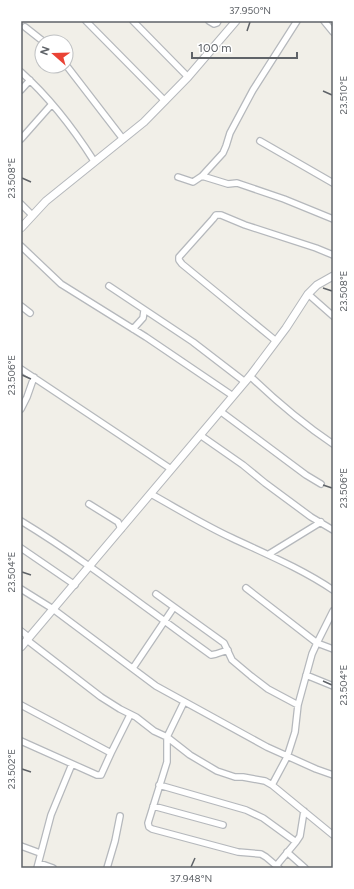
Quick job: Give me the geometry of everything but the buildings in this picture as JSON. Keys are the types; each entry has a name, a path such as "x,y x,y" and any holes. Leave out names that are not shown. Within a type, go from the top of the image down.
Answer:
{"street":[{"path":"86,21 165,101"},
{"path":"133,21 188,77"},
{"path":"209,21 214,24 218,21"},
{"path":"21,228 46,201 144,122 188,77 236,21"},
{"path":"178,177 193,182 202,176 222,153 230,133 259,80 297,21"},
{"path":"324,21 333,32"},
{"path":"26,27 34,34"},
{"path":"21,72 52,104 76,133 94,161"},
{"path":"73,74 123,139"},
{"path":"21,90 30,80"},
{"path":"21,139 52,104"},
{"path":"260,141 333,183"},
{"path":"202,176 228,184 237,183 284,199 333,219"},
{"path":"21,204 32,215"},
{"path":"276,341 182,264 179,257 216,215 221,214 245,225 333,255"},
{"path":"21,246 61,284 133,329 233,396"},
{"path":"21,647 247,379 276,341 308,294 317,285 333,276"},
{"path":"109,286 247,379 283,408 333,444"},
{"path":"308,294 333,316"},
{"path":"21,306 30,313"},
{"path":"133,329 143,318 144,311"},
{"path":"21,369 171,469"},
{"path":"21,408 34,378"},
{"path":"220,411 300,471 320,484"},
{"path":"200,435 243,465 295,505 333,530"},
{"path":"151,494 192,518 231,538 269,554 333,590"},
{"path":"88,504 118,522 121,529"},
{"path":"21,521 90,566 211,655 228,650"},
{"path":"269,554 321,522"},
{"path":"21,548 74,585"},
{"path":"246,588 316,642 333,649"},
{"path":"21,589 53,609 156,686 287,757 333,775"},
{"path":"156,594 224,643 232,660 251,676 268,689 298,705"},
{"path":"133,668 163,621 174,607"},
{"path":"272,785 287,757 296,732 298,705 316,642 333,611"},
{"path":"21,631 26,635 27,640 101,697 130,715 136,717 160,735 167,737 190,755 217,771 235,777 265,781 272,785 333,835"},
{"path":"306,675 333,686"},
{"path":"184,702 167,737 167,762 148,823 149,827 238,852 261,854 278,867 287,852 300,836 304,811"},
{"path":"21,705 111,753"},
{"path":"21,741 97,775 101,774 130,715"},
{"path":"52,868 38,865 40,853 51,815 72,764"},
{"path":"159,784 246,810 263,818 296,842"},
{"path":"153,806 223,825"},
{"path":"107,868 115,841 120,816"},
{"path":"21,846 40,853"},
{"path":"287,852 305,868"}]}
